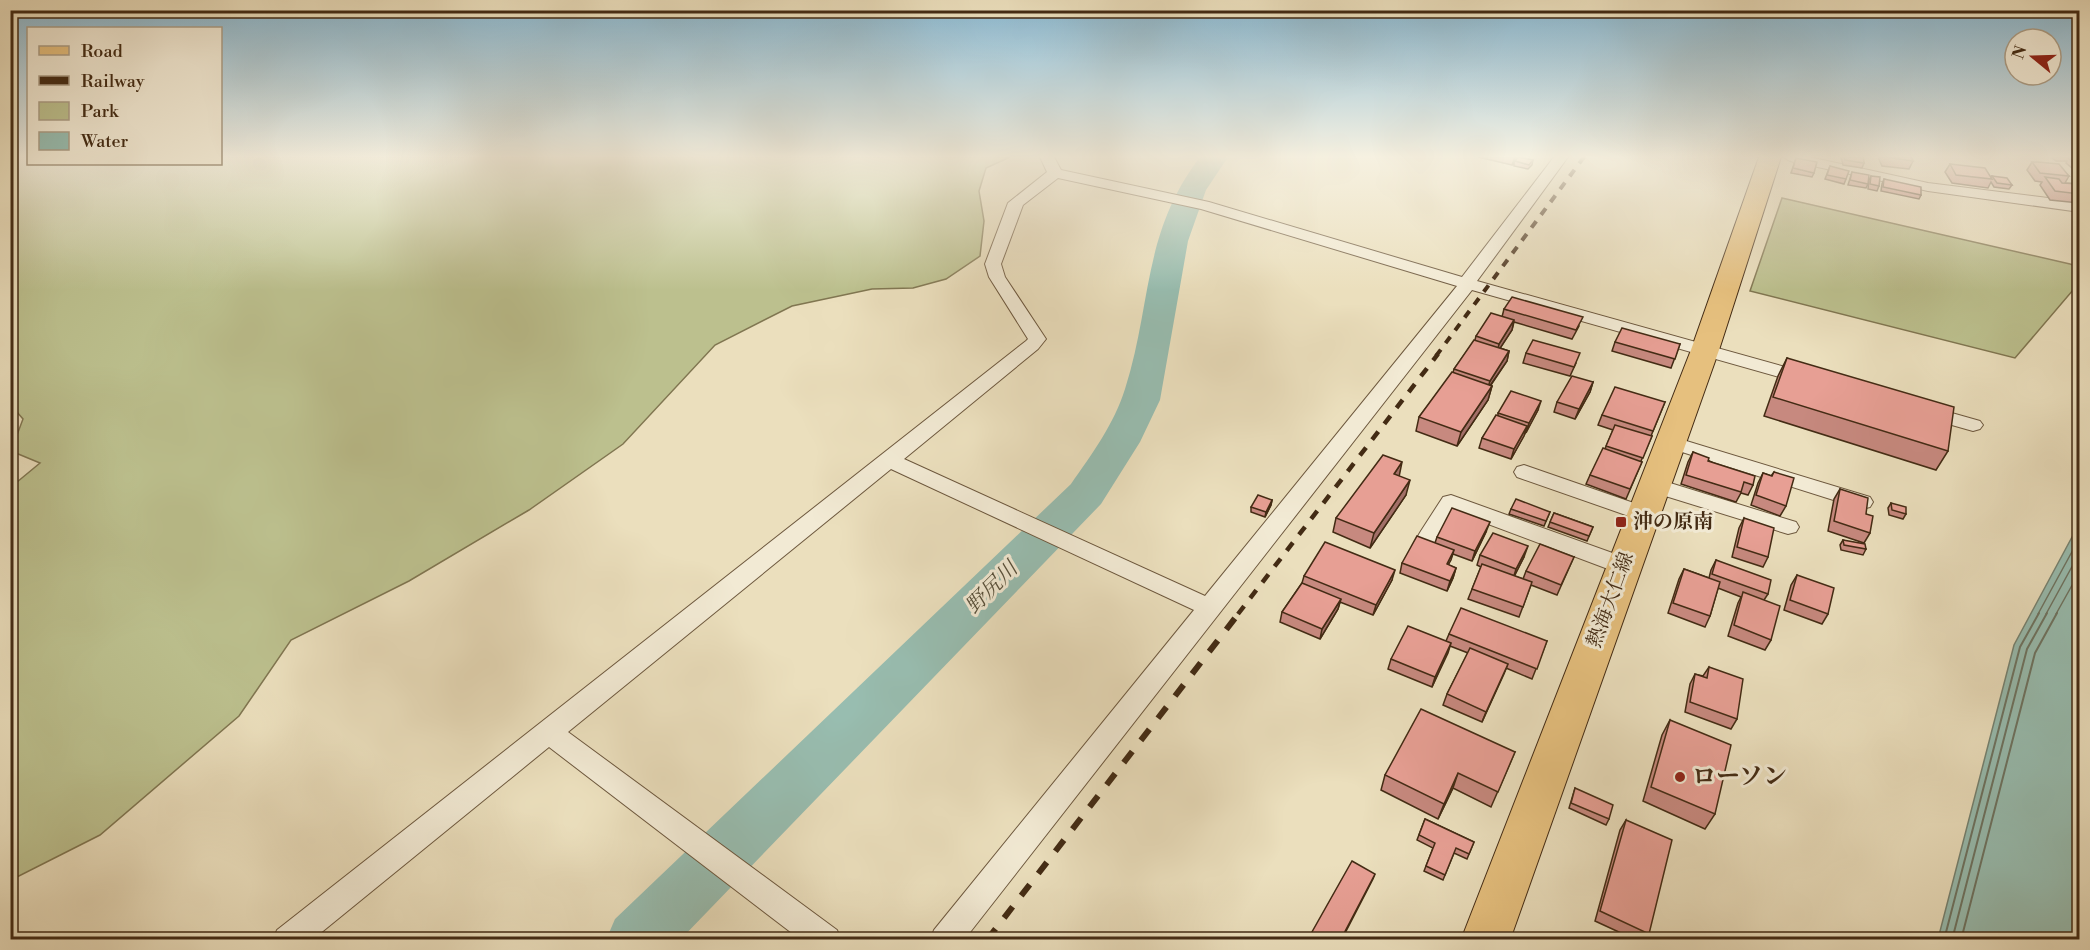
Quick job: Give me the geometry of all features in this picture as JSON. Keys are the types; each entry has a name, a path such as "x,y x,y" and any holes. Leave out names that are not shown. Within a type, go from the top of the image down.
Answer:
{"main road":[{"name":"熱海大仁線","path":"1485,939 1705,350 1755,201"}],"street":[{"path":"288,939 1037,339 997,277 993,264 1018,201"},
{"path":"1192,201 1468,284 1827,384"},
{"path":"945,939 1468,284 1469,278 1527,201"},
{"path":"2036,201 2079,207"},
{"path":"1906,406 1973,425"},
{"path":"1670,442 1862,502"},
{"path":"888,459 1210,608"},
{"path":"1524,472 1788,527"},
{"path":"1429,536 1451,502 1624,566"},
{"path":"548,732 703,850 826,939"}],"green space":[{"path":"11,201 981,201 984,221 980,256 946,279 913,288 872,289 792,306 715,345 623,444 529,510 409,581 291,640 239,716 100,835 11,880 11,487 40,463 11,451 23,419 10,404"},
{"path":"1781,201 1797,201 2079,267 2079,283 2015,358 1750,291"}],"water":[{"path":"2079,524 2079,939 1938,939 2014,645"}],"building":[{"path":"1512,297 1583,317 1576,330 1504,309"},
{"path":"1491,313 1514,320 1499,344 1476,336"},
{"path":"1622,328 1680,344 1675,359 1615,342"},
{"path":"1474,340 1509,351 1490,381 1454,369"},
{"path":"1533,340 1580,353 1574,367 1526,353"},
{"path":"1787,358 1954,407 1948,451 1773,397"},
{"path":"1452,372 1492,386 1461,432 1419,417"},
{"path":"1572,376 1593,382 1579,409 1557,402"},
{"path":"1615,387 1665,402 1653,431 1602,415"},
{"path":"1511,391 1541,401 1529,423 1498,413"},
{"path":"1496,415 1527,426 1514,449 1482,438"},
{"path":"1615,425 1652,436 1643,458 1606,446"},
{"path":"1603,448 1642,462 1630,489 1590,475"},
{"path":"1693,452 1709,458 1708,461 1755,476 1753,485 1744,482 1741,492 1686,475"},
{"path":"1383,455 1402,462 1394,474 1410,480 1374,533 1336,518"},
{"path":"1774,472 1794,478 1786,506 1756,495 1763,473 1772,476"},
{"path":"1840,489 1868,498 1866,514 1873,516 1870,533 1834,521"},
{"path":"1258,495 1272,500 1266,512 1251,507"},
{"path":"1516,499 1550,512 1546,521 1511,509"},
{"path":"1891,503 1906,507 1906,514 1892,510"},
{"path":"1452,508 1490,522 1475,551 1437,537"},
{"path":"1554,513 1593,527 1589,536 1550,522"},
{"path":"1744,518 1774,528 1768,557 1737,547"},
{"path":"1493,533 1528,546 1516,569 1480,555"},
{"path":"1417,536 1454,550 1447,564 1456,568 1450,581 1402,563"},
{"path":"1843,540 1865,544 1866,549 1844,545"},
{"path":"1325,542 1395,570 1376,605 1304,576"},
{"path":"1540,544 1574,557 1561,585 1526,571"},
{"path":"1716,560 1771,580 1768,594 1712,574"},
{"path":"1482,564 1532,582 1523,607 1472,589"},
{"path":"1684,569 1720,582 1710,616 1673,603"},
{"path":"1797,575 1834,588 1828,614 1790,600"},
{"path":"1302,583 1341,599 1322,629 1282,612"},
{"path":"1743,592 1780,606 1771,640 1734,625"},
{"path":"1461,608 1547,641 1537,669 1449,634"},
{"path":"1408,626 1451,643 1435,677 1391,659"},
{"path":"1470,648 1508,664 1486,712 1447,694"},
{"path":"1709,667 1743,679 1737,719 1690,702 1695,674 1707,678"},
{"path":"1421,709 1515,752 1498,792 1458,773 1444,804 1385,775"},
{"path":"1670,720 1731,745 1715,814 1651,787"},
{"path":"1575,788 1613,805 1609,819 1571,803"},
{"path":"1425,819 1474,842 1469,854 1456,848 1445,875 1426,866 1435,843 1419,835"},
{"path":"1626,820 1672,840 1649,934 1600,911"},
{"path":"1352,861 1375,874 1341,939 1308,939"}],"waterway":[{"name":"野尻川","path":"637,940 1086,494 1135,415 1145,386 1172,241 1187,201"}],"railway":[{"path":"1436,356 1551,201"},
{"path":"1238,614 1438,354"},
{"path":"987,940 1239,613"}],"place":[{"name":"沖の原南","path":"1621,522"},
{"name":"ローソン","path":"1680,777"}]}
